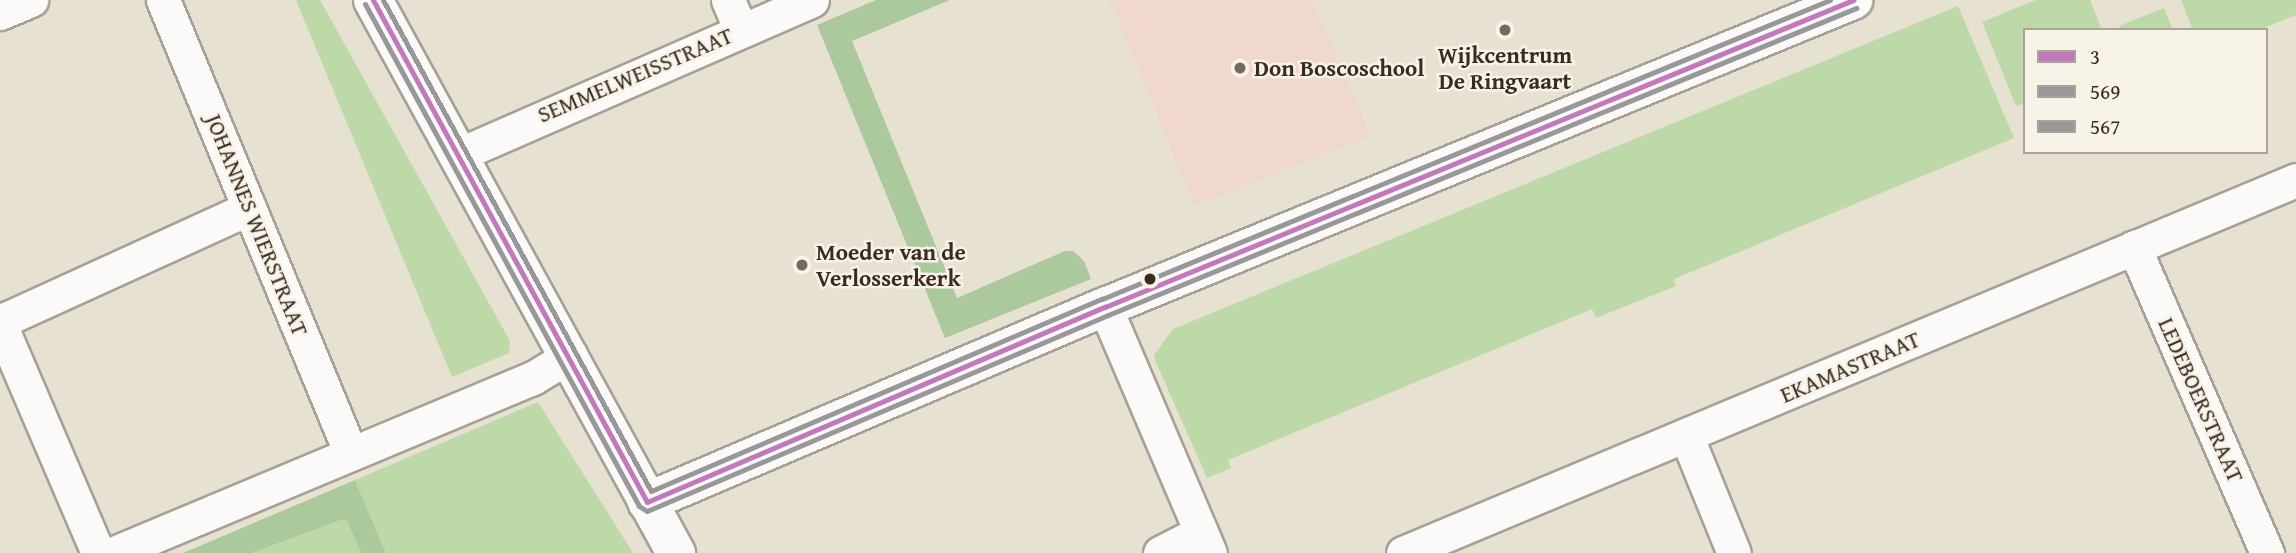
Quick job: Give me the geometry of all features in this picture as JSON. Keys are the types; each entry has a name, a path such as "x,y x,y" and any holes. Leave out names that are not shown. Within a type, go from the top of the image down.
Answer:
{"street":[{"path":"0,13 31,0"},
{"name":"JOHANNES WIERSTRAAT","path":"163,0 350,451"},
{"path":"373,0 571,355 676,553"},
{"name":"SEMMELWEISSTRAAT","path":"460,153 735,15 811,0"},
{"path":"647,502 1105,307 1853,0"},
{"name":"EKAMASTRAAT","path":"1403,553 2296,180"},
{"path":"98,553 3,331 8,318 249,208"},
{"name":"LEDEBOERSTRAAT","path":"2134,247 2267,553"},
{"path":"1105,307 1205,542 1160,553"},
{"path":"114,553 350,451 533,378 571,355"},
{"path":"1686,435 1734,553"}],"shaded area":[{"name":"Don Boscoschool","path":"1110,0 1312,0 1371,136 1194,206"}],"green space":[{"path":"296,0 320,0 510,341 509,353 452,377"},
{"path":"876,0 950,0 852,41 957,298 1065,251 1073,251 1084,261 1091,279 945,338 817,25"},
{"path":"2036,0 2090,0 2101,28 2023,28 2023,104 2016,106 1982,22"},
{"path":"2181,0 2296,0 2296,15 2264,28 2192,28"},
{"path":"1958,6 2014,138 1674,279 1676,286 1596,318 1592,309 1228,460 1231,468 1207,478 1155,360 1154,355 1173,329"},
{"path":"2164,8 2172,28 2120,28 2119,26"},
{"path":"538,402 633,553 386,553 355,480"},
{"path":"355,480 386,553 361,553 347,521 341,520 252,553 183,553"},
{"path":"341,520 347,521 361,553 252,553"}],"transit line":[{"name":"3","path":"373,0 647,502"},
{"name":"567","path":"383,0 651,491 1102,299 1830,0"},
{"name":"3","path":"647,502 1105,307 1853,0"},
{"name":"569","path":"365,4 639,506 647,511 1108,315 1856,8"}],"place":[{"name":"Wijkcentrum De Ringvaart","path":"1505,30"},
{"name":"Don Boscoschool","path":"1240,68"},
{"name":"Moeder van de Verlosserkerk","path":"802,265"}]}
